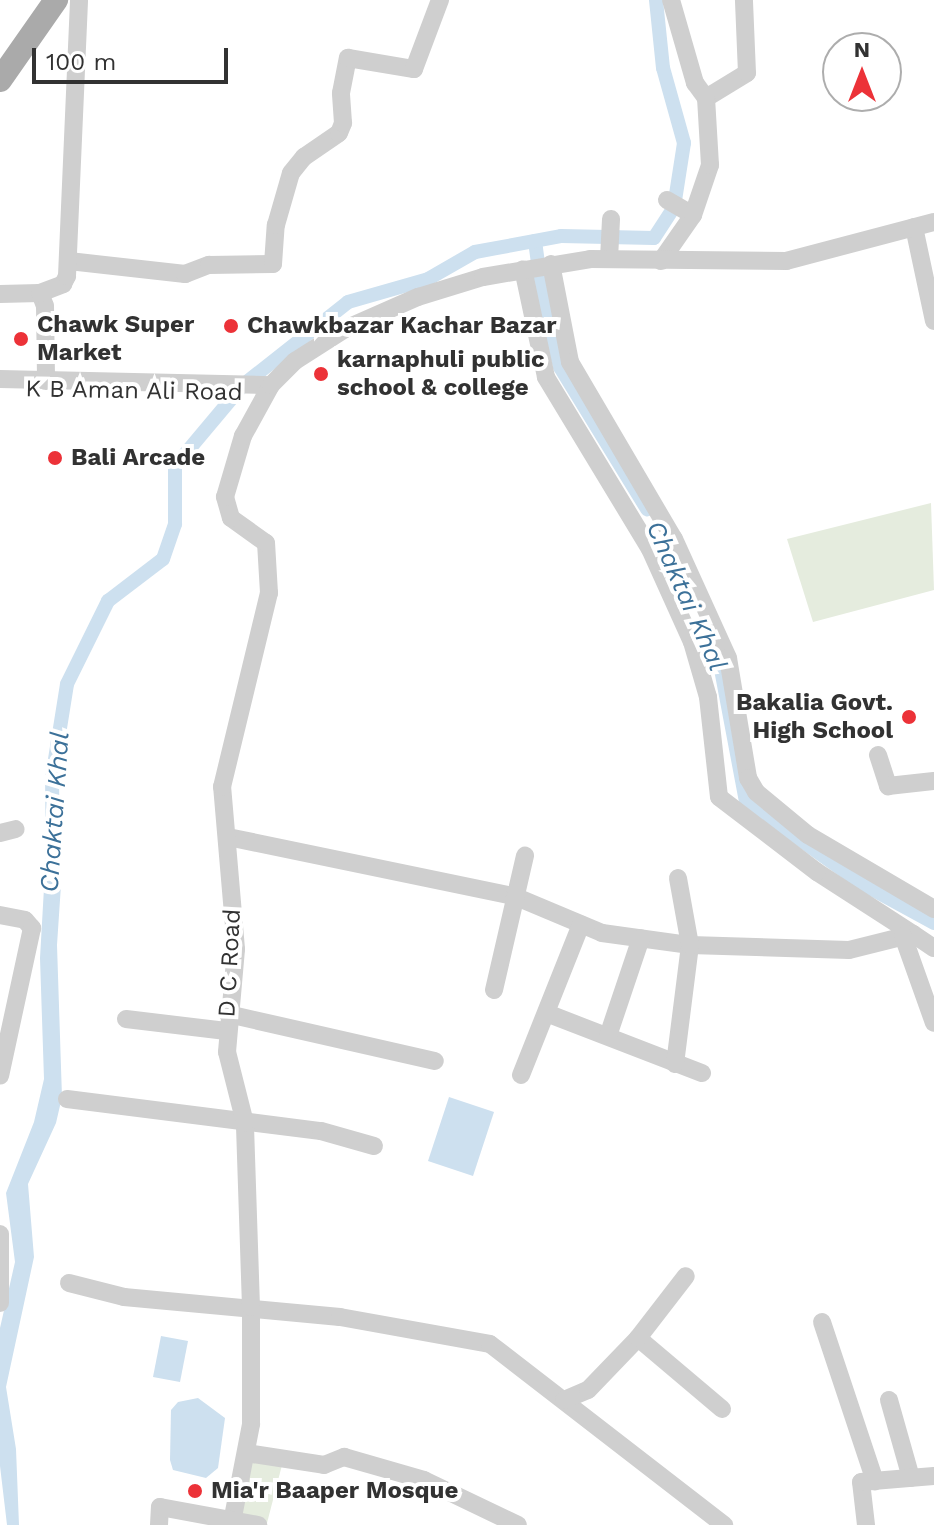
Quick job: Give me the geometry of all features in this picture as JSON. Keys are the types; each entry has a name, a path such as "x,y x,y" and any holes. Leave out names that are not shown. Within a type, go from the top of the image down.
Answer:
{"main road":[{"path":"0,66 47,0"},
{"path":"0,80 56,0"}],"street":[{"path":"0,294 40,293 63,284 69,261 79,0"},
{"path":"69,261 185,274 215,264 273,264 276,225 291,173 304,157 339,133 343,123 341,93 348,58 414,69 440,0"},
{"path":"661,261 693,215 710,165 706,98 695,83 671,0"},
{"path":"706,98 747,73 744,0"},
{"path":"667,200 693,215"},
{"path":"609,259 611,219"},
{"path":"934,222 786,261 609,259 551,264 570,362 674,539 728,658 748,778 756,792 808,835 934,909"},
{"path":"914,227 934,321"},
{"name":"K B Aman Ali Road","path":"0,389 269,389 295,361 345,329 418,297 551,264"},
{"path":"523,269 546,377 650,549 674,595 708,697 719,797 817,872 908,935 934,948"},
{"path":"40,293 45,306 46,381"},
{"name":"K B Aman Ali Road","path":"0,379 190,390"},
{"name":"D C Road","path":"233,1517 251,1424 251,1307 245,1123 233,1094 227,1022 236,949 224,768 269,593 266,543 231,518 225,497 233,459 269,389"},
{"path":"878,755 888,786 934,781"},
{"path":"228,837 514,896 581,924 641,938 690,945 849,950 908,935"},
{"path":"494,990 525,856"},
{"path":"675,1064 690,945 678,878"},
{"path":"0,915 25,920 32,928 0,1076"},
{"path":"521,1075 549,1014 581,924"},
{"path":"908,935 934,1023"},
{"path":"608,1036 641,938"},
{"path":"549,1014 702,1073"},
{"path":"126,1019 227,1022 435,1061"},
{"path":"67,1099 321,1131 374,1146"},
{"path":"0,1234 0,1303"},
{"path":"564,1400 588,1390 638,1338 686,1276"},
{"path":"69,1283 124,1297 251,1307 490,1344 724,1525"},
{"path":"822,1322 875,1481"},
{"path":"638,1338 722,1409"},
{"path":"889,1400 911,1478"},
{"path":"246,1453 324,1465 344,1457 424,1480 518,1525"},
{"path":"866,1525 861,1482 934,1476"},
{"path":"159,1516 233,1517 258,1525"}],"shaded area":[{"path":"931,503 934,590 813,622 787,539"},
{"path":"250,1457 282,1465 267,1523 235,1515"}],"water":[{"path":"45,870 62,870 57,945 62,1097 56,1123 28,1184 34,1257 6,1387 16,1449 19,1525 7,1525 0,1466 0,1328 15,1262 6,1193 34,1122 44,1079 40,958"},
{"path":"449,1097 494,1112 473,1176 428,1161"},
{"path":"161,1336 188,1341 180,1382 153,1377"},
{"path":"198,1398 225,1418 218,1468 206,1478 173,1470 170,1460 171,1410 178,1402"}],"waterway":[{"name":"Chaktai Khal","path":"53,886 52,778 67,684 108,601 163,559 175,524 175,466 243,385 348,302 428,279 475,252 561,236 654,238 674,207 684,143 663,68 656,0"},
{"name":"Chaktai Khal","path":"535,241 543,300 560,367 647,509"},
{"name":"Chaktai Khal","path":"710,639 720,664 746,801 861,883 934,923"}],"place":[{"name":"Chawkbazar Kachar Bazar","path":"231,326"},
{"name":"Chawk Super Market","path":"21,339"},
{"name":"karnaphuli public school & college","path":"321,374"},
{"name":"Bali Arcade","path":"55,458"},
{"name":"Bakalia Govt. High School","path":"909,717"},
{"name":"Mia'r Baaper Mosque","path":"195,1491"}]}
